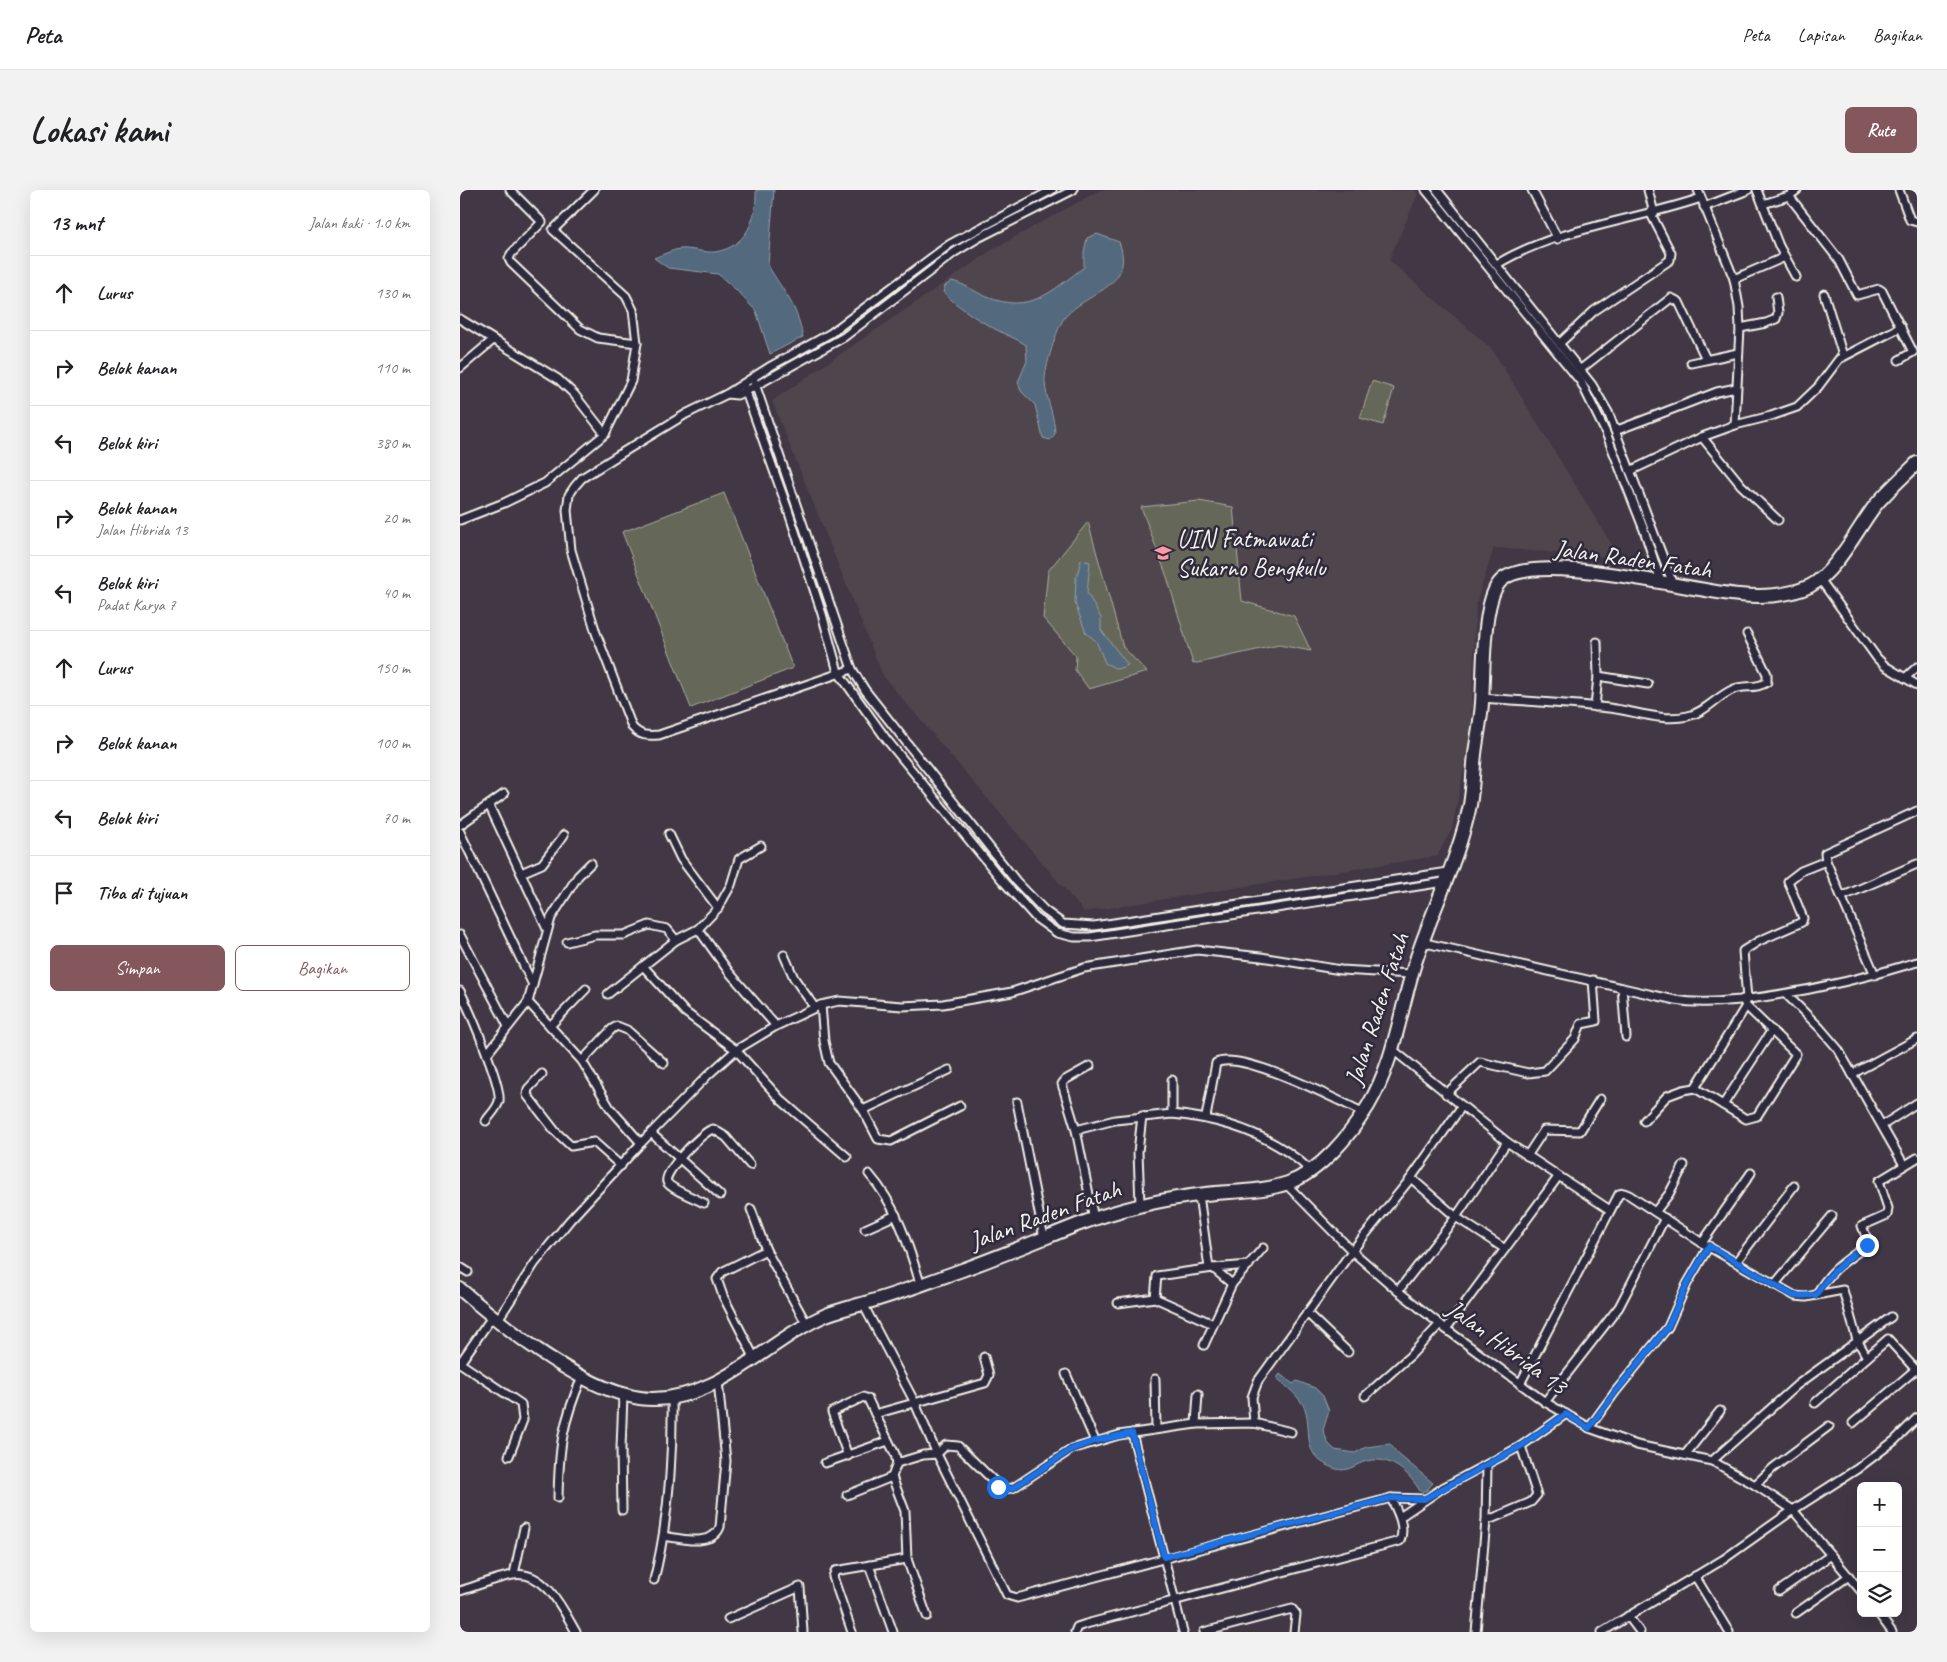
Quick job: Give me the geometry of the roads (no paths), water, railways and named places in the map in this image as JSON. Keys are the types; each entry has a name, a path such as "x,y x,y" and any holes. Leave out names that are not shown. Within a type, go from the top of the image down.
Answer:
{"highway":[{"name":"Jalan Raden Fatah","path":"460,1289 495,1319 582,1377 623,1396 654,1399 672,1398 696,1391 718,1381 806,1325 848,1307 863,1304 961,1270 1094,1219 1140,1204 1286,1184 1310,1170 1345,1137 1364,1113 1384,1076 1411,974 1462,836 1470,804 1490,606 1496,586 1512,572 1531,569 1570,570 1726,594 1757,596 1806,588 1820,579 1877,504 1917,463"}],"street":[{"path":"460,520 504,503 545,483 605,434 631,381 637,343 633,310 626,296 542,222 511,190"},
{"path":"553,230 594,190"},
{"path":"744,388 753,378 831,333 950,244 1052,190"},
{"path":"852,668 659,735 642,735 632,727 596,633 574,557 567,520 569,496 582,478 625,450 686,414 727,394 757,386 825,348 978,238 1073,190"},
{"path":"1426,190 1506,284 1560,343 1581,369 1604,406 1630,471 1667,584"},
{"path":"1438,190 1497,264 1506,284 1581,382 1605,430 1667,584"},
{"path":"1532,190 1558,238"},
{"path":"1560,343 1594,311 1670,260 1671,253 1652,213 1648,190"},
{"path":"1698,190 1734,279 1740,328 1735,425"},
{"path":"1704,206 1748,190"},
{"path":"1757,190 1785,257 1796,277"},
{"path":"1763,204 1789,196 1797,190"},
{"path":"1898,190 1910,220 1917,222"},
{"path":"1789,196 1840,260 1857,295 1882,290 1913,352 1899,360"},
{"path":"1497,264 1524,250 1600,223 1652,213 1701,198"},
{"path":"542,222 511,254 509,258 511,263 580,329 598,338 637,343"},
{"path":"1734,279 1785,257"},
{"path":"1824,294 1843,356"},
{"path":"1740,328 1766,324 1776,319 1778,313 1776,297"},
{"path":"1581,369 1671,298 1679,302 1706,359"},
{"path":"867,306 873,314"},
{"path":"460,320 566,386 605,434"},
{"path":"1630,471 1735,425 1797,407 1806,400 1830,369 1843,356 1901,327"},
{"path":"460,368 493,340"},
{"path":"1692,363 1738,353"},
{"path":"753,378 852,668 898,734 1016,881 1044,910 1063,924 1094,926 1399,879 1446,877"},
{"path":"744,388 819,604 838,672 887,740 1002,880 1036,918 1057,933 1074,937 1090,937 1400,889 1446,877"},
{"path":"1605,430 1614,429 1717,392 1736,388"},
{"path":"1702,438 1741,485 1778,520"},
{"path":"1820,579 1877,658 1917,685"},
{"path":"1482,698 1595,707 1670,719 1686,717 1706,709 1725,693 1738,688 1764,684 1768,678 1767,674 1747,634"},
{"path":"1595,707 1598,676 1596,642"},
{"path":"1905,678 1917,667"},
{"path":"1598,676 1648,684"},
{"path":"460,825 504,794"},
{"path":"488,805 547,929"},
{"path":"1875,975 1826,861 1825,852 1917,811"},
{"path":"460,832 533,984"},
{"path":"669,834 681,859 718,908"},
{"path":"521,873 542,864 564,835"},
{"path":"608,994 676,940 698,929 718,908 731,885 736,863 760,846"},
{"path":"1695,1088 1745,1002 1743,951 1759,941 1802,922 1803,918 1788,881 1801,871 1826,861"},
{"path":"487,1054 528,1002 547,929 559,904 578,876 591,863"},
{"path":"1841,897 1917,864"},
{"path":"1399,879 1400,889"},
{"path":"567,942 595,935 624,935 649,925 667,929 676,940"},
{"path":"698,929 729,972 776,1026"},
{"path":"460,935 508,1026"},
{"path":"1422,942 1689,1003 1702,1004 1745,1002 1786,994 1875,975 1917,962"},
{"path":"510,1456 523,1420 521,1404 460,1363 495,1319 535,1262 570,1220 641,1143 736,1050 776,1026 818,1007 838,1001 902,1006 943,1004 1012,992 1084,968 1197,950 1262,957 1341,970 1411,974"},
{"path":"784,956 794,978 818,1007 829,1063 863,1110 878,1139 891,1142 960,1106"},
{"path":"644,966 685,1012 736,1050 781,1100 847,1157"},
{"path":"1446,1094 1480,1062 1528,1073 1545,1071 1574,1039 1581,1024 1596,1021 1593,980"},
{"path":"1622,988 1626,1037"},
{"path":"550,1026 586,989"},
{"path":"460,991 487,1054 499,1096 497,1106 486,1121"},
{"path":"1786,994 1832,1040 1883,1125 1904,1165"},
{"path":"528,1002 582,1061 610,1108 641,1143"},
{"path":"1644,1121 1673,1093 1695,1088 1749,1119 1757,1116 1796,1054 1745,1002"},
{"path":"582,1061 617,1026 627,1030 664,1063"},
{"path":"1723,1105 1772,1030"},
{"path":"1852,1074 1917,1040"},
{"path":"1392,1049 1507,1142 1610,1210"},
{"path":"1206,1117 1216,1063 1226,1061 1284,1076 1364,1113"},
{"path":"1090,1066 1065,1080 1062,1084 1076,1130 1094,1219"},
{"path":"863,1110 949,1070"},
{"path":"542,1074 529,1087 527,1095 555,1131 571,1146 594,1142 620,1166"},
{"path":"1172,1080 1172,1114"},
{"path":"1528,1156 1544,1130 1580,1131 1600,1098"},
{"path":"1017,1102 1044,1238"},
{"path":"1883,1125 1917,1103"},
{"path":"1254,1423 1252,1397 1254,1387 1352,1251 1411,1178 1462,1106"},
{"path":"1076,1130 1142,1116 1172,1114 1206,1117 1247,1129 1298,1159 1310,1170"},
{"path":"1140,1204 1138,1152 1142,1116"},
{"path":"704,1203 667,1182 667,1174 706,1132 713,1129 726,1136 750,1165"},
{"path":"651,1133 720,1195"},
{"path":"1398,1291 1456,1217 1507,1142"},
{"path":"1816,1295 1826,1278 1842,1262 1869,1244 1862,1226 1887,1215 1889,1212 1879,1181 1917,1159"},
{"path":"1656,1212 1669,1194 1684,1165"},
{"path":"1589,1428 1616,1391 1668,1327 1706,1244 1751,1172"},
{"path":"869,1174 887,1197 896,1215 920,1283"},
{"path":"1365,1396 1443,1327 1505,1249 1558,1177"},
{"path":"1411,1178 1456,1217 1505,1249"},
{"name":"Jalan Hibrida 13","path":"1286,1184 1352,1251 1398,1291 1443,1327 1545,1402 1589,1428 1637,1445 1712,1461 1755,1485 1793,1510 1857,1586"},
{"path":"1736,1262 1794,1186"},
{"path":"1520,1384 1618,1194 1624,1193 1794,1296 1816,1295 1843,1290 1857,1340 1867,1357"},
{"path":"1199,1195 1211,1268 1232,1284"},
{"path":"751,1209 766,1250 806,1325"},
{"path":"865,1229 896,1215"},
{"path":"1774,1285 1832,1216"},
{"path":"1545,1402 1619,1307 1666,1218"},
{"path":"1204,1345 1232,1284 1264,1248"},
{"path":"754,1357 722,1296 717,1279 722,1272 766,1250"},
{"path":"1155,1298 1158,1275 1249,1265"},
{"path":"460,1267 468,1272"},
{"path":"1118,1303 1155,1298 1213,1324"},
{"path":"863,1304 914,1401 937,1454 1007,1595 1011,1597 1017,1598 1164,1557 1391,1498 1424,1499"},
{"path":"1307,1313 1348,1352"},
{"path":"1712,1461 1797,1385 1891,1317"},
{"path":"1815,1403 1888,1340 1916,1370 1853,1423"},
{"path":"875,1414 914,1401 985,1383 989,1375 984,1357"},
{"path":"1066,1374 1095,1441"},
{"path":"558,1498 559,1458 564,1426 582,1377"},
{"path":"1156,1379 1156,1430"},
{"path":"664,1536 696,1540 711,1538 718,1533 726,1461 718,1381"},
{"path":"1196,1424 1198,1394"},
{"path":"622,1510 621,1448 623,1396"},
{"path":"848,1456 832,1412 863,1397 868,1399 897,1463 892,1477 905,1511 907,1559 927,1616"},
{"path":"654,1580 664,1536 673,1460 672,1398"},
{"path":"1685,1455 1720,1411"},
{"path":"1400,1517 1424,1499 1521,1446 1566,1414"},
{"path":"1602,1632 1695,1576 1857,1469 1894,1441 1917,1418"},
{"path":"897,1463 923,1455 937,1454 946,1445 958,1446 998,1487 1007,1490 1040,1472 1072,1449 1095,1441 1132,1433 1196,1424 1254,1423 1291,1432"},
{"path":"1755,1485 1773,1468 1829,1426"},
{"path":"1132,1433 1183,1632"},
{"path":"825,1463 888,1441"},
{"path":"1486,1521 1531,1502 1537,1495 1521,1446"},
{"path":"1476,1632 1486,1521 1487,1466"},
{"path":"847,1495 892,1477"},
{"path":"1074,1632 1077,1627 1086,1624 1400,1541 1402,1534 1400,1517 1391,1498"},
{"path":"514,1574 524,1528"},
{"path":"1778,1591 1831,1554"},
{"path":"852,1632 833,1577 836,1571 907,1559"},
{"path":"869,1565 894,1632"},
{"path":"460,1591 514,1574 532,1578 545,1586 553,1594 576,1632"},
{"path":"1695,1576 1728,1632"},
{"path":"1796,1613 1850,1576"},
{"path":"728,1619 800,1587 802,1632"},
{"path":"1204,1632 1292,1609 1296,1614 1294,1632"},
{"path":"1628,1616 1640,1632"},
{"path":"1881,1617 1892,1632"}],"water":[{"path":"756,190 774,190 768,265 793,306 803,337 770,354 756,311 718,274 668,268 654,258 680,249 715,252 735,244 748,230 752,221 755,211"},
{"path":"1097,234 1119,242 1123,257 1121,269 1107,287 1075,308 1065,317 1058,329 1045,376 1046,389 1055,427 1055,434 1050,440 1043,438 1035,405 1021,391 1018,382 1027,361 1026,345 972,316 943,292 945,286 952,281 1002,302 1028,302 1039,298 1061,285 1084,267 1084,252 1087,238"},
{"path":"1081,560 1090,562 1087,593 1101,618 1101,630 1128,665 1117,669 1105,663 1096,641 1086,633 1075,603 1076,579"},
{"path":"1280,1374 1293,1384 1297,1381 1315,1388 1323,1396 1329,1411 1323,1430 1328,1443 1335,1450 1355,1453 1366,1447 1390,1444 1398,1454 1433,1483 1426,1491 1420,1491 1400,1468 1380,1460 1365,1462 1345,1470 1333,1468 1325,1464 1313,1453 1310,1446 1307,1417 1303,1404 1277,1378"}],"place":[{"name":"UIN Fatmawati Sukarno Bengkulu","path":"1163,553"}]}
